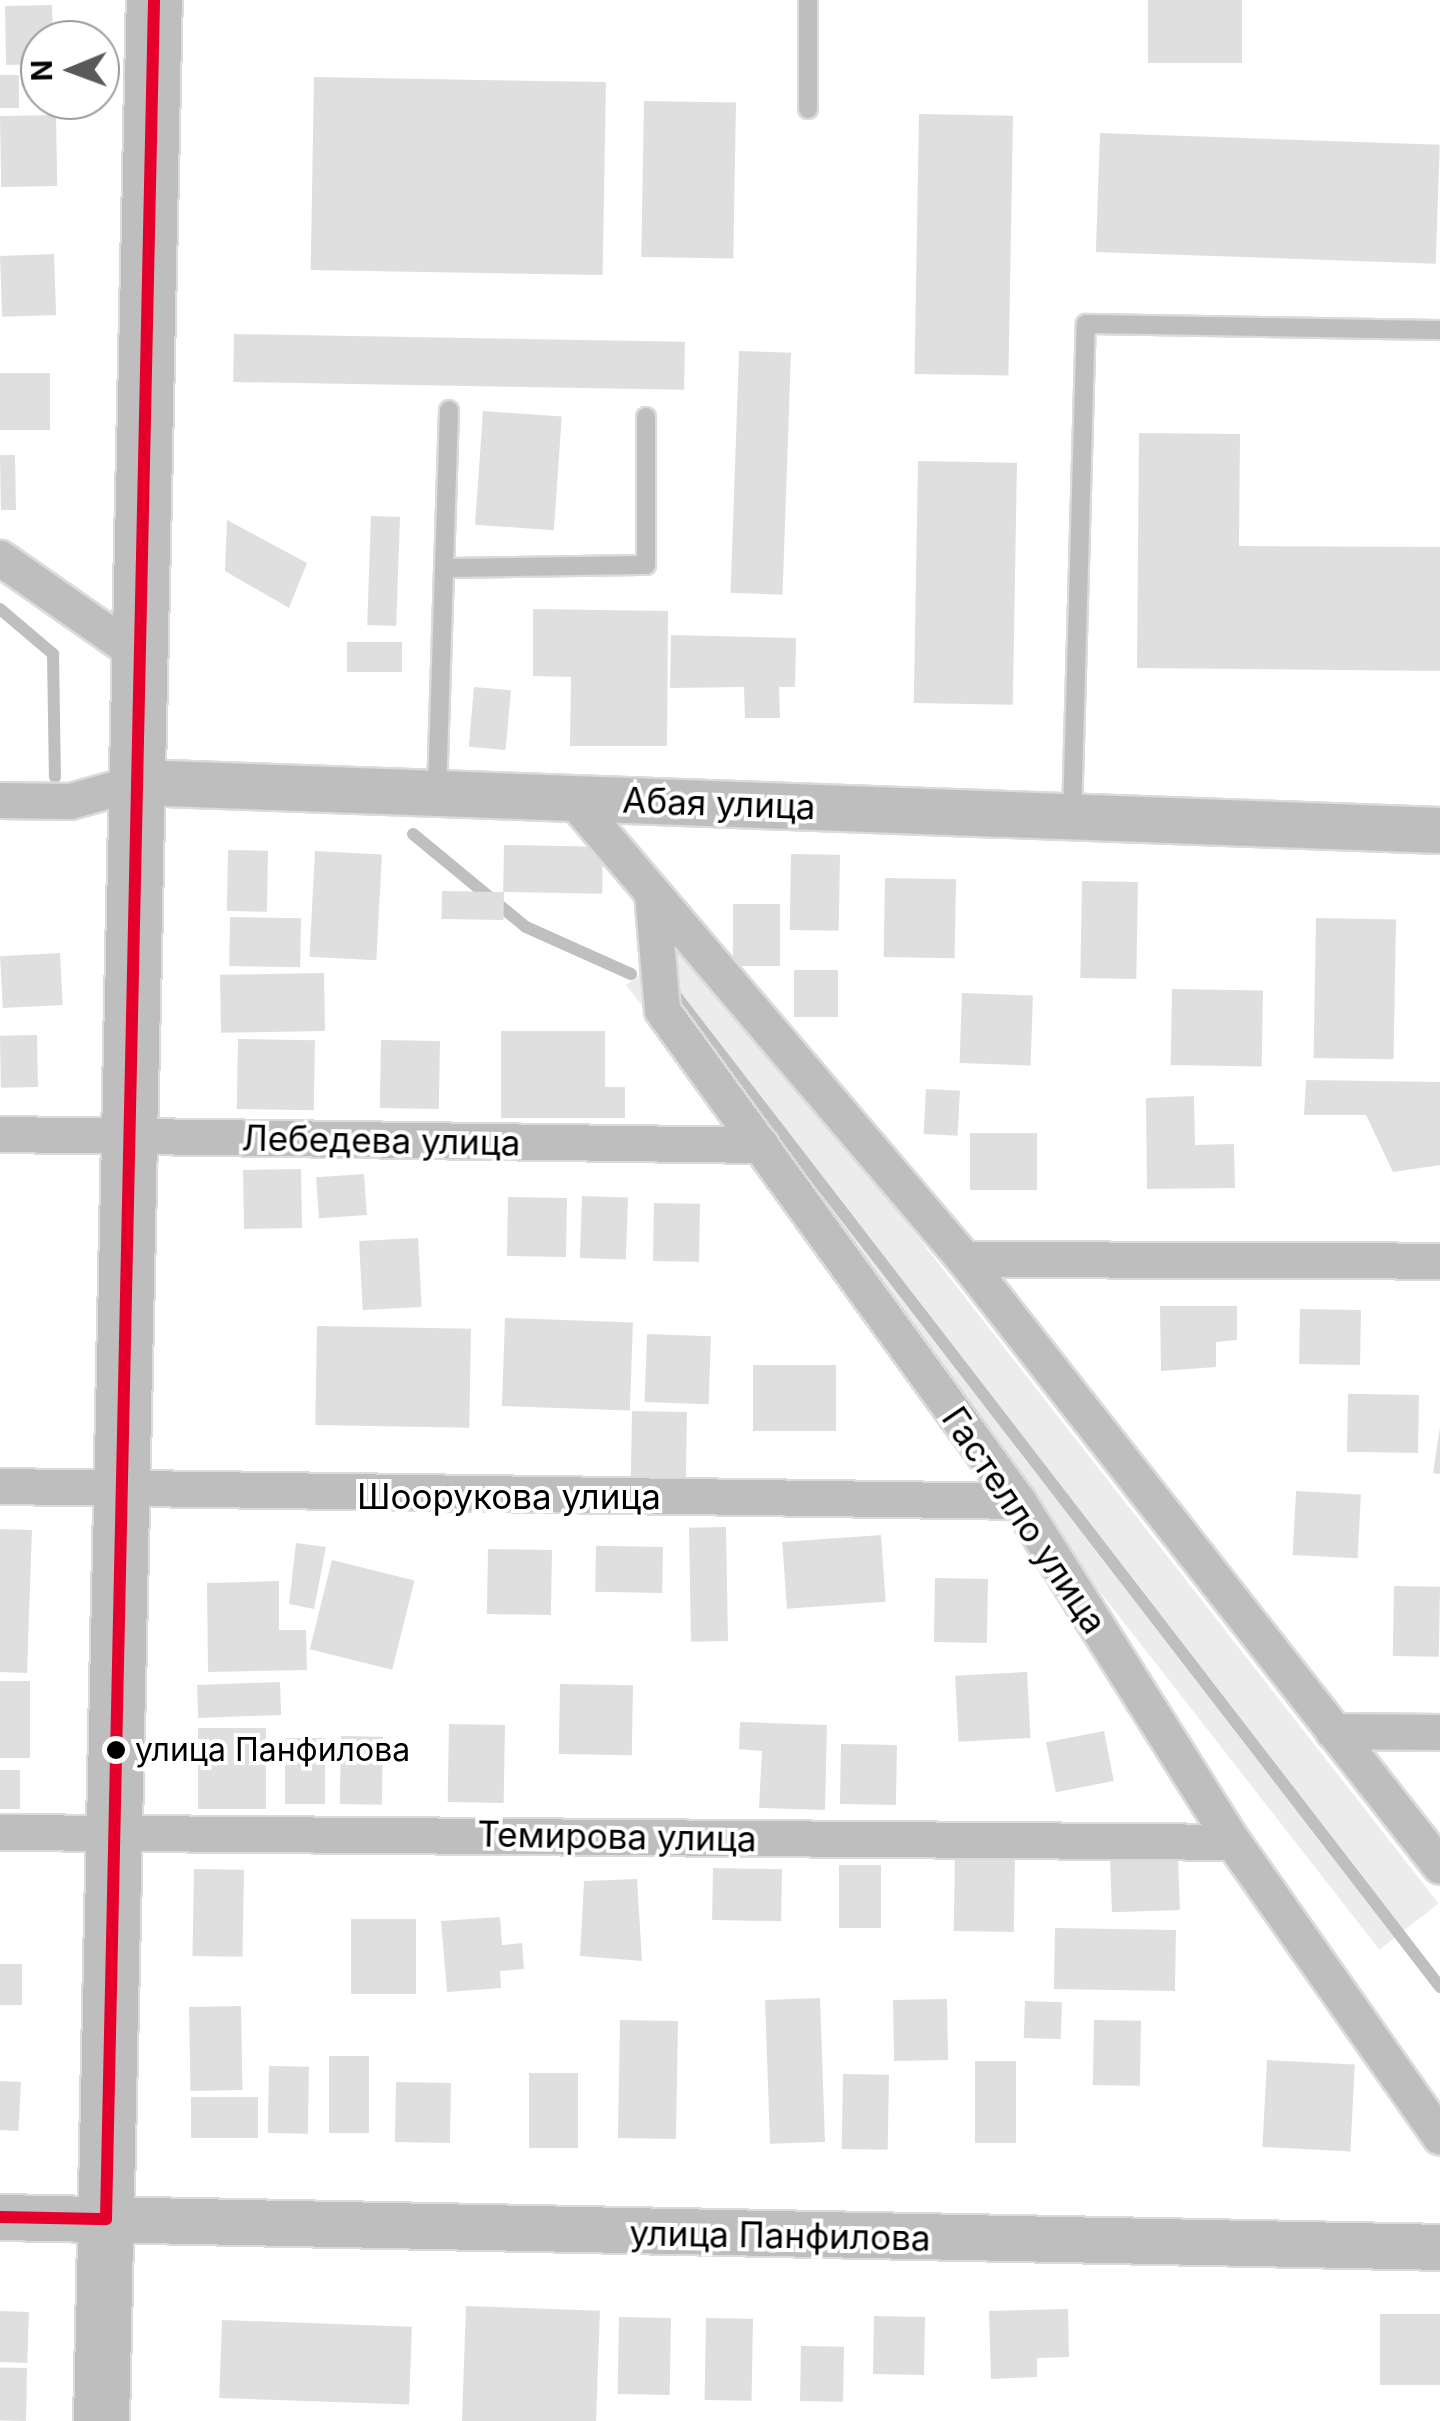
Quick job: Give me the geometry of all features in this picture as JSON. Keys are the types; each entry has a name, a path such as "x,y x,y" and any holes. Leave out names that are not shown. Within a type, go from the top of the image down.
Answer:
{"main road":[{"path":"100,2421 154,0"}],"street":[{"path":"0,558 142,657"},
{"name":"Абая улица","path":"0,800 70,801 138,782 1440,830"},
{"path":"571,797 964,1259 1440,1866"},
{"name":"Гастелло улица","path":"652,893 662,1010 1018,1501 1233,1842 1440,2136"},
{"name":"Лебедева улица","path":"0,1134 762,1146"},
{"path":"964,1259 1440,1261"},
{"name":"Шоорукова улица","path":"0,1486 122,1492 1018,1501"},
{"path":"1333,1731 1440,1732"},
{"name":"Темирова улица","path":"0,1832 1233,1842"},
{"name":"улица Панфилова","path":"0,2217 1440,2247"}],"lane":[{"path":"808,0 808,109"},
{"path":"1072,816 1086,324 1440,330"},
{"path":"437,792 448,410"},
{"path":"444,568 646,566 646,416"}],"shaded area":[{"path":"685,939 1439,1904 1379,1950 626,985"}],"building":[{"path":"1148,0 1242,0 1242,63 1148,63"},
{"path":"52,5 52,20 20,20 20,65 6,65 5,6"},
{"path":"0,75 19,75 19,108 0,108"},
{"path":"314,77 606,82 603,275 311,270"},
{"path":"644,101 736,103 733,259 641,257"},
{"path":"919,114 1013,116 1008,376 914,374"},
{"path":"0,116 56,120 57,186 1,187"},
{"path":"1100,133 1440,145 1436,264 1096,252"},
{"path":"54,254 56,315 2,317 0,256"},
{"path":"234,334 685,342 684,390 233,382"},
{"path":"739,351 791,353 783,595 731,593"},
{"path":"0,373 50,373 50,430 0,430"},
{"path":"483,411 562,417 554,530 475,525"},
{"path":"1139,433 1240,434 1239,546 1440,547 1440,671 1137,668"},
{"path":"0,455 15,455 16,510 1,510"},
{"path":"918,461 1017,463 1013,705 914,703"},
{"path":"371,516 400,517 396,626 367,625"},
{"path":"227,520 307,563 289,608 225,571"},
{"path":"533,609 668,611 667,746 570,746 571,677 533,676"},
{"path":"671,635 796,638 795,687 779,687 780,718 745,718 744,687 670,688"},
{"path":"347,642 402,642 402,672 347,672"},
{"path":"474,687 511,690 506,750 469,747"},
{"path":"504,845 603,847 602,894 503,892"},
{"path":"228,850 268,851 267,912 227,911"},
{"path":"315,851 382,855 376,960 309,957"},
{"path":"791,854 840,855 839,931 790,930"},
{"path":"885,878 956,879 955,958 884,957"},
{"path":"1082,881 1138,882 1136,979 1080,978"},
{"path":"442,891 504,892 504,920 442,919"},
{"path":"733,904 780,904 780,966 733,966"},
{"path":"230,917 301,918 300,967 229,966"},
{"path":"1316,918 1396,919 1394,1059 1314,1058"},
{"path":"60,953 63,1005 3,1008 0,956"},
{"path":"794,970 838,970 838,1017 794,1017"},
{"path":"324,973 325,1031 221,1033 220,975"},
{"path":"1172,989 1263,991 1262,1067 1171,1065"},
{"path":"962,993 1033,995 1031,1065 960,1063"},
{"path":"501,1031 605,1031 605,1087 625,1087 625,1118 501,1118"},
{"path":"37,1035 38,1087 1,1088 0,1036"},
{"path":"238,1039 315,1040 314,1110 237,1109"},
{"path":"381,1040 440,1041 439,1109 380,1108"},
{"path":"1306,1080 1440,1082 1440,1165 1393,1172 1366,1115 1304,1115"},
{"path":"926,1089 960,1091 958,1136 924,1134"},
{"path":"1194,1096 1195,1145 1234,1144 1235,1188 1147,1189 1146,1098"},
{"path":"970,1133 1037,1133 1037,1190 970,1190"},
{"path":"301,1169 302,1228 244,1229 243,1170"},
{"path":"364,1174 367,1215 319,1218 316,1177"},
{"path":"582,1196 628,1198 626,1260 580,1258"},
{"path":"508,1197 567,1198 566,1257 507,1256"},
{"path":"654,1203 700,1204 699,1262 653,1261"},
{"path":"418,1238 422,1307 363,1310 359,1241"},
{"path":"1160,1306 1237,1306 1237,1340 1216,1342 1216,1367 1161,1371"},
{"path":"1300,1309 1361,1310 1360,1365 1299,1364"},
{"path":"505,1318 633,1322 630,1410 502,1406"},
{"path":"317,1326 471,1329 469,1428 315,1425"},
{"path":"647,1334 711,1336 709,1404 645,1402"},
{"path":"753,1365 836,1365 836,1431 753,1431"},
{"path":"1348,1394 1419,1395 1418,1453 1347,1452"},
{"path":"632,1411 687,1412 686,1487 631,1486"},
{"path":"1440,1427 1440,1474 1433,1473"},
{"path":"1296,1491 1361,1494 1358,1558 1293,1555"},
{"path":"726,1527 728,1641 691,1642 689,1528"},
{"path":"0,1529 32,1530 27,1673 0,1672"},
{"path":"881,1535 886,1602 787,1609 782,1542"},
{"path":"296,1543 326,1547 314,1609 289,1604"},
{"path":"596,1546 663,1547 662,1593 595,1592"},
{"path":"488,1549 552,1550 551,1615 487,1614"},
{"path":"332,1560 414,1581 392,1670 310,1649"},
{"path":"935,1578 988,1579 987,1643 934,1642"},
{"path":"279,1581 279,1630 306,1630 307,1670 208,1672 207,1583"},
{"path":"1394,1586 1440,1587 1439,1657 1393,1656"},
{"path":"1027,1672 1030,1738 959,1742 955,1676"},
{"path":"0,1681 30,1681 30,1758 0,1758"},
{"path":"280,1682 281,1715 198,1718 197,1685"},
{"path":"560,1684 633,1685 632,1755 559,1754"},
{"path":"740,1722 827,1725 825,1810 759,1808 762,1751 739,1749"},
{"path":"449,1724 505,1725 504,1803 448,1802"},
{"path":"198,1728 266,1728 266,1809 198,1809"},
{"path":"1104,1731 1114,1781 1056,1792 1046,1742"},
{"path":"341,1736 383,1737 382,1805 340,1804"},
{"path":"285,1738 325,1738 325,1804 285,1804"},
{"path":"841,1744 897,1745 896,1805 840,1804"},
{"path":"0,1770 20,1770 20,1809 0,1809"},
{"path":"955,1856 1015,1857 1014,1932 954,1931"},
{"path":"1178,1856 1180,1910 1112,1912 1110,1858"},
{"path":"839,1865 881,1865 881,1928 839,1928"},
{"path":"713,1868 782,1869 781,1921 712,1920"},
{"path":"194,1869 244,1870 242,1957 192,1956"},
{"path":"637,1879 642,1961 580,1956 584,1881"},
{"path":"500,1917 502,1945 522,1943 524,1969 500,1971 501,1988 447,1992 441,1921"},
{"path":"351,1919 416,1919 416,1994 351,1994"},
{"path":"1055,1928 1176,1930 1175,1991 1054,1989"},
{"path":"0,1964 22,1964 22,2005 0,2005"},
{"path":"820,1998 825,2142 770,2144 765,2000"},
{"path":"947,1999 948,2060 894,2061 893,2000"},
{"path":"1025,2001 1062,2002 1061,2039 1024,2038"},
{"path":"241,2006 242,2090 190,2091 189,2007"},
{"path":"620,2020 678,2021 676,2139 618,2138"},
{"path":"1094,2020 1141,2021 1140,2086 1093,2085"},
{"path":"329,2056 369,2056 369,2133 329,2133"},
{"path":"1267,2060 1355,2065 1350,2151 1262,2147"},
{"path":"975,2061 1016,2061 1016,2143 975,2143"},
{"path":"269,2066 309,2067 308,2134 268,2133"},
{"path":"529,2073 578,2073 578,2148 529,2148"},
{"path":"843,2074 889,2075 888,2150 842,2149"},
{"path":"0,2081 21,2082 18,2131 0,2130"},
{"path":"396,2082 451,2083 450,2143 395,2142"},
{"path":"191,2097 258,2097 258,2138 191,2138"},
{"path":"466,2306 600,2311 596,2421 462,2421"},
{"path":"1068,2309 1069,2357 1037,2358 1037,2377 991,2379 989,2311"},
{"path":"0,2311 29,2312 27,2363 0,2362"},
{"path":"1380,2314 1440,2314 1440,2385 1380,2385"},
{"path":"874,2316 925,2317 924,2375 873,2374"},
{"path":"619,2317 671,2318 670,2395 618,2394"},
{"path":"706,2318 753,2319 752,2401 705,2400"},
{"path":"222,2320 412,2327 409,2405 219,2398"},
{"path":"801,2346 844,2347 843,2402 800,2401"},
{"path":"0,2368 27,2368 26,2421 0,2421"}],"waterway":[{"path":"0,609 53,654 55,777"},
{"path":"413,834 526,927 631,974"},
{"path":"672,991 1440,1987"}],"transit line":[{"path":"0,2217 106,2219 154,0"}],"place":[{"name":"улица Панфилова","path":"116,1750"}]}
